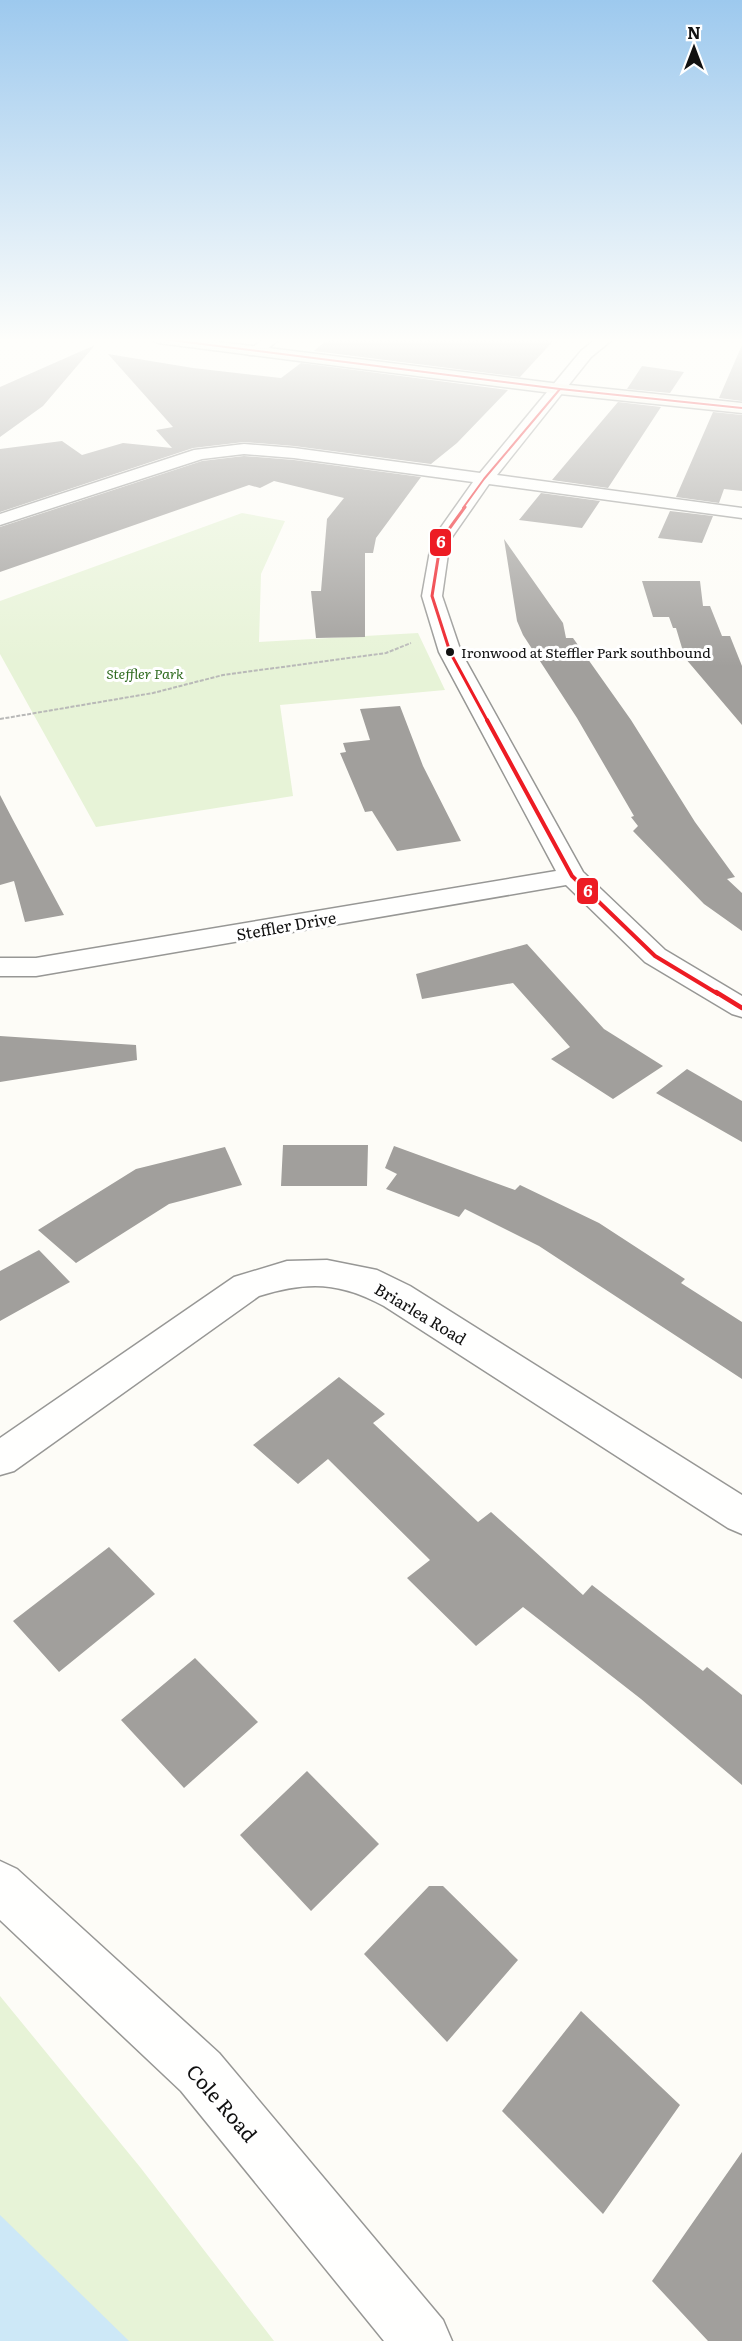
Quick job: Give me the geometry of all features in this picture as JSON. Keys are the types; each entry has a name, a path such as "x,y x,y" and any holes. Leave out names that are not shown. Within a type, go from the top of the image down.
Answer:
{"street":[{"path":"509,448 484,478 441,540 432,596 450,652 572,876 655,956 742,1008"},
{"path":"0,520 200,454 232,449 294,453 742,513"},
{"name":"Steffler Drive","path":"0,967 36,967 572,876"},
{"name":"Briarlea Road","path":"0,1459 247,1286 287,1274 327,1273 364,1279 397,1296 742,1516"},
{"name":"Cole Road","path":"0,1886 200,2072 422,2341"}],"path":[{"path":"0,719 153,693 223,675 386,653 408,643"}],"green space":[{"name":"Steffler Park","path":"242,513 285,521 261,574 259,642 418,633 445,690 280,705 293,796 96,827 0,654 0,601"},
{"path":"0,1996 140,2167 274,2341 0,2341"}],"water":[{"path":"0,2215 129,2341 0,2341"}],"building":[{"path":"72,448 82,455 105,448 192,448 0,512 0,449"},
{"path":"311,448 451,448 431,464"},
{"path":"579,448 634,448 608,488 552,480"},
{"path":"697,448 742,448 742,491 724,489 719,503 676,497"},
{"path":"244,456 294,460 421,477 376,538 373,553 365,553 365,637 316,638 311,591 321,591 327,519 344,498 274,481 260,488 249,485 0,572 0,527 202,461"},
{"path":"541,493 600,501 582,528 519,520"},
{"path":"670,511 713,516 702,543 658,538"},
{"path":"504,539 563,623 566,638 573,638 631,720 695,822 735,877 727,879 742,893 742,931 704,904 633,831 638,826 631,817 634,816 577,718 523,635 517,621"},
{"path":"642,581 700,581 703,606 710,606 722,636 730,636 742,666 742,725 685,658 676,628 673,628 669,617 653,617"},
{"path":"400,706 423,766 461,841 397,851 372,811 365,812 340,753 346,752 343,743 370,740 360,709"},
{"path":"0,795 64,915 25,922 14,881 0,885"},
{"path":"527,944 604,1029 663,1066 613,1099 551,1059 570,1047 513,983 422,999 416,974"},
{"path":"0,1036 136,1045 137,1060 0,1082"},
{"path":"687,1069 742,1101 742,1142 656,1093"},
{"path":"283,1145 368,1145 367,1186 281,1186"},
{"path":"394,1146 515,1190 520,1185 599,1223 685,1279 681,1283 742,1322 742,1379 539,1246 465,1209 459,1217 386,1189 397,1174 385,1168"},
{"path":"225,1147 242,1185 169,1204 76,1263 38,1230 136,1169"},
{"path":"39,1250 70,1282 0,1321 0,1271"},
{"path":"339,1377 385,1414 373,1423 478,1522 491,1512 583,1595 592,1585 703,1671 707,1667 742,1695 742,1785 641,1699 523,1607 476,1646 407,1578 430,1560 328,1459 298,1484 253,1445"},
{"path":"109,1547 155,1594 59,1672 13,1621"},
{"path":"195,1658 258,1722 184,1788 121,1720"},
{"path":"307,1771 379,1844 311,1911 240,1835"},
{"path":"429,1886 443,1886 518,1960 447,2042 364,1954"},
{"path":"581,2011 680,2105 603,2214 502,2111"},
{"path":"742,2152 742,2341 708,2341 652,2281"}],"transit line":[{"name":"6","path":"510,448 484,479 441,540 432,596 450,652 572,876 655,956 742,1008"}],"place":[{"name":"Ironwood at Steffler Park southbound","path":"450,652"}]}
